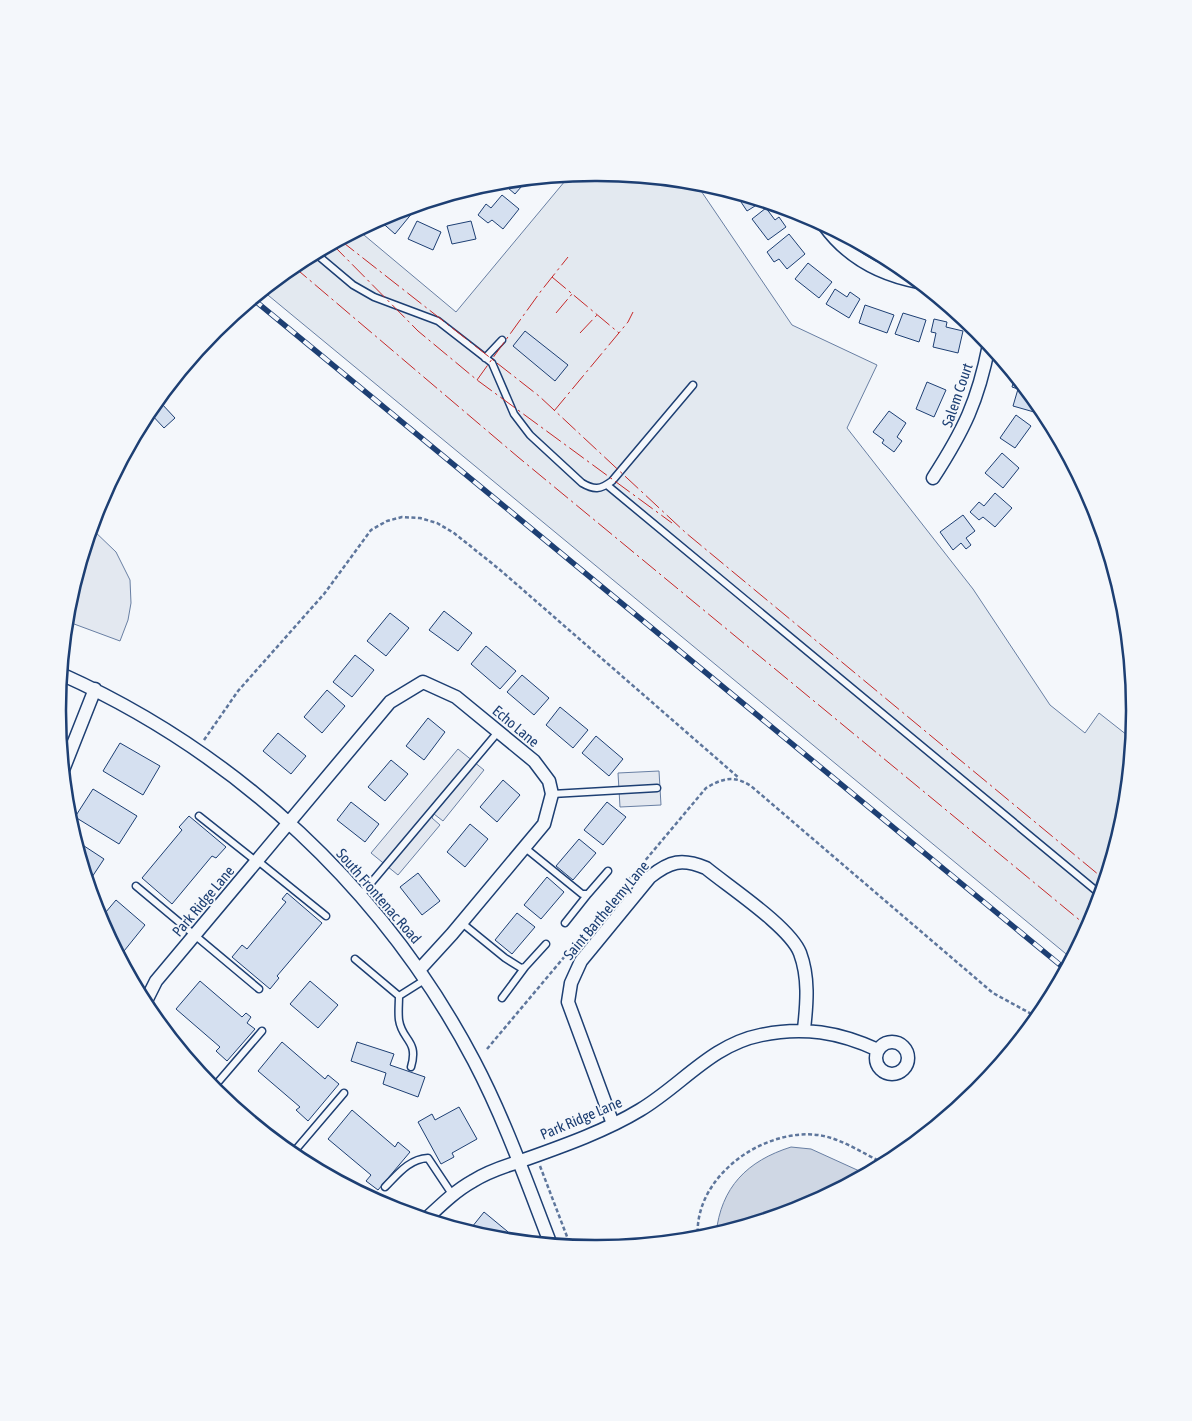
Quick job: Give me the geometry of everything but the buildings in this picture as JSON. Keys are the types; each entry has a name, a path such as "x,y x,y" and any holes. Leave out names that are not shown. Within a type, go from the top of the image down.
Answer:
{"street":[{"path":"837,239 850,253 866,264 892,276 901,278"},
{"name":"Salem Court","path":"933,478 967,422 978,394 987,353"},
{"name":"South Frontenac Road","path":"67,677 95,689 197,750 241,782 290,823 360,896 423,974 474,1062 519,1161 548,1238"},
{"name":"Echo Lane","path":"290,823 390,702 422,682 456,697 498,732 542,770 549,781 552,794"},
{"path":"68,757 95,689"},
{"path":"423,974 547,818 552,794"},
{"name":"Park Ridge Lane","path":"149,994 156,981 290,823"},
{"name":"Saint Barthelemy Lane","path":"613,1124 568,1002 570,983 581,962 650,877 664,866 677,862 693,863 706,868 790,938 800,953 806,980 807,1002 804,1029"},
{"name":"Park Ridge Lane","path":"432,1214 452,1194 497,1168 613,1124 641,1110 697,1065 729,1046 761,1035 804,1029 846,1036 878,1050"}],"lane":[{"path":"321,258 353,285 374,297 438,321 492,363 514,414 530,435 582,483 592,489 602,488 607,485 693,385"},
{"path":"485,358 502,340"},
{"path":"607,485 1095,889"},
{"path":"360,896 498,732"},
{"path":"552,794 657,788"},
{"path":"199,816 326,916"},
{"path":"524,847 578,892 588,894"},
{"path":"565,923 608,871"},
{"path":"136,886 259,989"},
{"path":"462,923 516,967 525,967"},
{"path":"502,998 525,967 546,944"},
{"path":"355,959 399,996"},
{"path":"411,1067 415,1055 412,1043 399,1022 399,996 423,974"},
{"path":"218,1082 262,1031"},
{"path":"297,1148 344,1093"},
{"path":"385,1187 409,1164 420,1158 428,1158 452,1194"}],"path":[{"path":"197,750 238,691 318,601 371,530 387,521 402,517 420,518 437,523 454,533 552,615 740,779"},
{"path":"697,1230 696,1225 706,1198 721,1174 738,1157 766,1144 801,1134 820,1135 876,1160"},
{"path":"536,1154 568,1239"}],"shaded area":[{"path":"564,182 631,182 665,185 702,192 792,325 877,365 847,428 973,589 1050,705 1085,733 1099,713 1125,734 1116,814 1108,848 1098,881 1066,954 268,295 302,270 363,234 456,312"},
{"path":"97,533 116,552 130,580 131,603 128,620 120,641 74,624 84,573"},
{"path":"458,749 484,770 443,821 434,814 432,818 440,825 398,875 371,853"},
{"path":"659,771 661,805 620,807 618,773"},
{"path":"791,1147 811,1149 858,1170 799,1200 766,1212 717,1226 724,1203 730,1190 739,1178 749,1168 775,1153"}],"railway":[{"path":"258,303 1060,965"}],"power":[{"path":"345,244 539,396 686,533 1100,876"},
{"path":"337,249 418,331 477,380 672,523"},
{"path":"477,380 568,257"},
{"path":"300,272 518,457 1081,921"},
{"path":"552,277 619,333"},
{"path":"556,313 572,294"},
{"path":"554,411 628,322 633,312"},
{"path":"580,333 597,315"}]}
